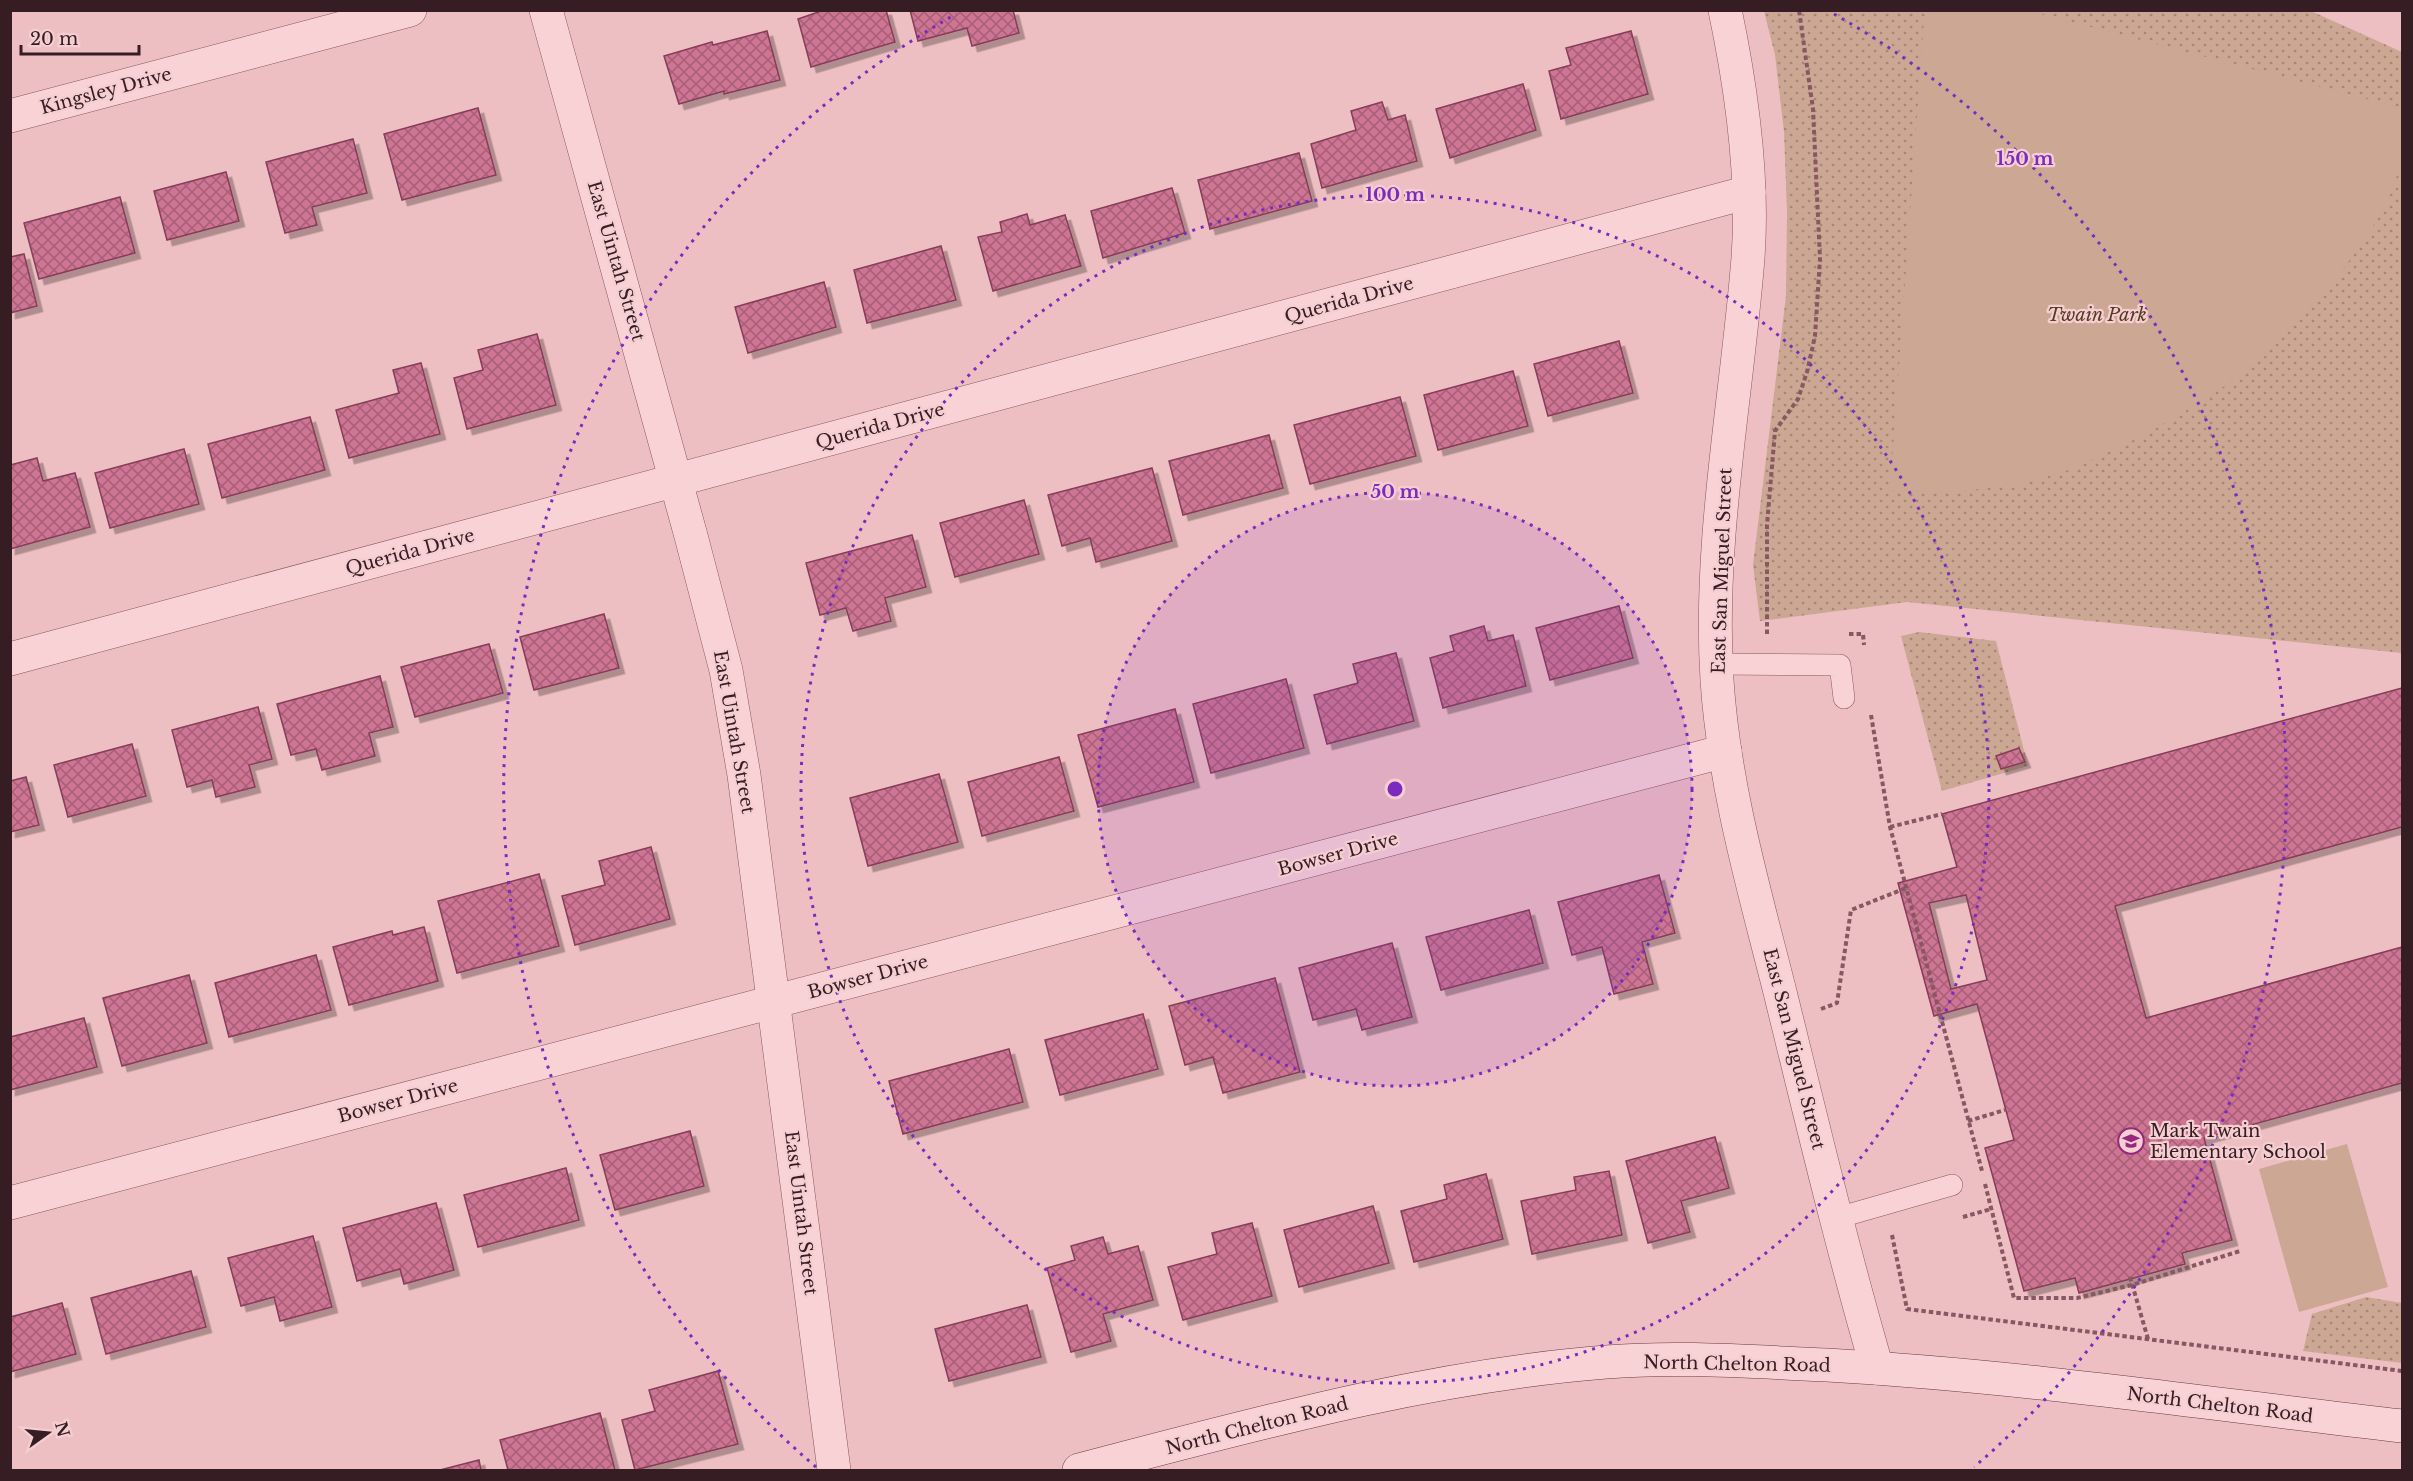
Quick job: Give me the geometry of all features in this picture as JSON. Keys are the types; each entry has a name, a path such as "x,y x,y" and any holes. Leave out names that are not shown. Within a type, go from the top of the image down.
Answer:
{"street":[{"name":"Kingsley Drive","path":"10,116 410,10"},
{"name":"East Uintah Street","path":"546,10 726,670 744,776 834,1470"},
{"name":"East San Miguel Street","path":"1725,10 1747,153 1749,192 1748,256 1721,522 1717,664 1725,751 1749,879 1877,1368"},
{"name":"Querida Drive","path":"10,660 1749,192"},
{"name":"Bowser Drive","path":"10,1203 1725,751"},
{"name":"North Chelton Road","path":"1079,1470 1339,1405 1447,1383 1539,1369 1609,1362 1693,1360 1877,1368 1971,1376 2403,1426"}],"lane":[{"path":"1717,664 1840,666 1844,698"},
{"path":"1837,1218 1952,1185"}],"path":[{"path":"1777,634 1766,634 1767,525 1775,431 1798,399 1808,372 1815,336 1820,259 1813,108 1799,10"},
{"path":"1842,634 1863,634 1865,656"},
{"path":"1870,712 1890,827 2014,1298 2077,1298 2132,1285 2240,1251"},
{"path":"1890,827 1942,814"},
{"path":"1819,1010 1837,1003 1851,910 1906,888"},
{"path":"1968,1121 2005,1110"},
{"path":"1892,1235 1907,1309 2403,1371"},
{"path":"2130,1277 2148,1339"}],"green space":[{"name":"Twain Park","path":"1764,11 2311,11 2402,52 2402,653 1907,602 1760,621 1753,565 1786,296 1787,212 1784,132 1775,55"},
{"path":"1934,11 2029,11 2402,108 2402,160 2392,191 2368,236 2336,278 2265,356 2208,398 2140,437 2069,470 2022,484 1961,491 1890,490 1924,20"},
{"path":"1919,632 1996,641 2028,766 1942,791 1901,636"},
{"path":"2347,1144 2388,1287 2299,1312 2259,1169"},
{"path":"2366,1297 2402,1303 2402,1363 2303,1351 2312,1314"}],"building":[{"path":"824,10 886,10 895,42 811,67 798,19"},
{"path":"910,10 1013,10 1019,33 972,46 967,28 918,41"},
{"path":"767,31 780,80 724,94 724,91 679,104 664,56 712,42 713,45"},
{"path":"1631,31 1648,94 1561,119 1549,71 1571,65 1566,48"},
{"path":"1523,84 1536,130 1450,158 1436,109"},
{"path":"1382,102 1388,120 1405,115 1417,161 1322,188 1311,144 1356,130 1351,111"},
{"path":"478,108 496,175 402,200 384,134"},
{"path":"353,139 367,193 312,207 317,225 285,233 266,162"},
{"path":"1299,153 1312,201 1210,229 1198,180"},
{"path":"226,172 239,221 167,240 154,191"},
{"path":"1172,188 1185,233 1103,258 1091,211"},
{"path":"120,197 135,253 39,279 24,223"},
{"path":"1027,214 1030,225 1065,215 1081,266 993,291 978,237 1002,232 1000,222"},
{"path":"941,246 956,300 867,323 854,270"},
{"path":"24,254 37,306 10,313 10,257"},
{"path":"824,282 836,327 748,353 735,307"},
{"path":"537,334 556,405 467,429 454,378 483,370 478,350"},
{"path":"1619,341 1633,393 1548,416 1534,364"},
{"path":"421,363 440,434 349,458 336,410 399,393 393,370"},
{"path":"1513,371 1528,426 1438,450 1424,395"},
{"path":"1400,397 1416,456 1310,484 1294,425"},
{"path":"310,417 325,470 222,498 208,444"},
{"path":"1269,435 1283,488 1183,515 1169,461"},
{"path":"184,449 199,504 110,528 95,473"},
{"path":"37,458 43,481 75,473 90,527 10,549 10,465"},
{"path":"1152,468 1172,541 1096,562 1090,538 1062,546 1048,495"},
{"path":"1024,500 1039,554 955,577 940,523"},
{"path":"912,535 926,587 885,598 891,621 853,631 846,608 820,615 806,563"},
{"path":"1619,606 1633,658 1550,680 1536,628"},
{"path":"604,614 619,668 534,690 520,637"},
{"path":"1484,626 1488,641 1513,635 1526,686 1443,708 1430,658 1454,651 1450,636"},
{"path":"489,644 503,693 415,717 401,667"},
{"path":"1396,653 1414,721 1327,744 1314,695 1358,683 1353,664"},
{"path":"380,676 393,727 369,733 375,756 322,770 316,749 291,755 277,704"},
{"path":"1286,679 1304,748 1211,773 1193,704"},
{"path":"2402,688 2402,827 2115,906 2146,1018 2402,947 2402,1083 2204,1138 2232,1240 2182,1253 2185,1264 2079,1293 2075,1278 2024,1291 1985,1148 2014,1140 1977,1004 1934,1016 1898,883 1957,867 1942,814","holes":["1966,895 1987,980 1951,989 1929,903"]},
{"path":"258,707 272,759 249,765 255,787 216,797 212,780 187,787 172,730"},
{"path":"1175,709 1194,782 1098,807 1078,735"},
{"path":"132,744 146,796 68,817 54,765"},
{"path":"2019,748 2025,762 2001,769 1996,756"},
{"path":"1059,757 1074,811 982,836 968,782"},
{"path":"939,774 958,842 868,866 850,798"},
{"path":"26,777 39,825 10,832 10,781"},
{"path":"651,847 670,919 575,945 562,896 605,885 599,861"},
{"path":"539,874 559,946 457,973 438,901"},
{"path":"1659,875 1675,933 1642,942 1653,984 1614,994 1602,947 1572,955 1558,902"},
{"path":"1529,910 1543,963 1441,990 1426,937"},
{"path":"424,927 438,981 349,1005 333,947 392,931 393,935"},
{"path":"1392,943 1412,1017 1362,1030 1356,1009 1313,1020 1299,968"},
{"path":"316,955 331,1010 229,1037 215,983"},
{"path":"189,975 207,1043 122,1066 103,998"},
{"path":"1275,978 1300,1072 1223,1093 1213,1057 1185,1065 1169,1006"},
{"path":"1143,1014 1158,1069 1060,1095 1045,1040"},
{"path":"84,1018 97,1067 10,1090 10,1037"},
{"path":"1009,1049 1023,1102 903,1134 889,1081"},
{"path":"690,1131 704,1186 615,1210 600,1155"},
{"path":"1715,1137 1729,1188 1681,1201 1690,1232 1648,1243 1626,1161"},
{"path":"566,1168 579,1220 478,1247 464,1195"},
{"path":"1609,1171 1622,1235 1532,1254 1521,1201 1576,1190 1574,1177"},
{"path":"1486,1174 1503,1239 1414,1262 1401,1211 1447,1199 1444,1185"},
{"path":"436,1203 454,1270 404,1284 400,1269 357,1281 343,1228"},
{"path":"1373,1206 1389,1263 1299,1287 1284,1230"},
{"path":"1252,1223 1272,1296 1183,1320 1168,1267 1217,1254 1212,1233"},
{"path":"313,1236 332,1307 280,1321 274,1297 241,1306 228,1258"},
{"path":"1103,1237 1108,1254 1138,1246 1153,1300 1103,1314 1111,1341 1071,1352 1047,1268 1075,1260 1071,1246"},
{"path":"191,1271 206,1327 106,1354 91,1298"},
{"path":"62,1303 76,1354 10,1372 10,1317"},
{"path":"1027,1305 1041,1357 949,1381 935,1329"},
{"path":"718,1371 738,1444 635,1470 622,1420 655,1411 649,1390"},
{"path":"600,1413 615,1470 508,1470 500,1440"},
{"path":"479,1460 481,1470 440,1470"}],"place":[{"name":"Mark Twain Elementary School","path":"2131,1141"}]}
